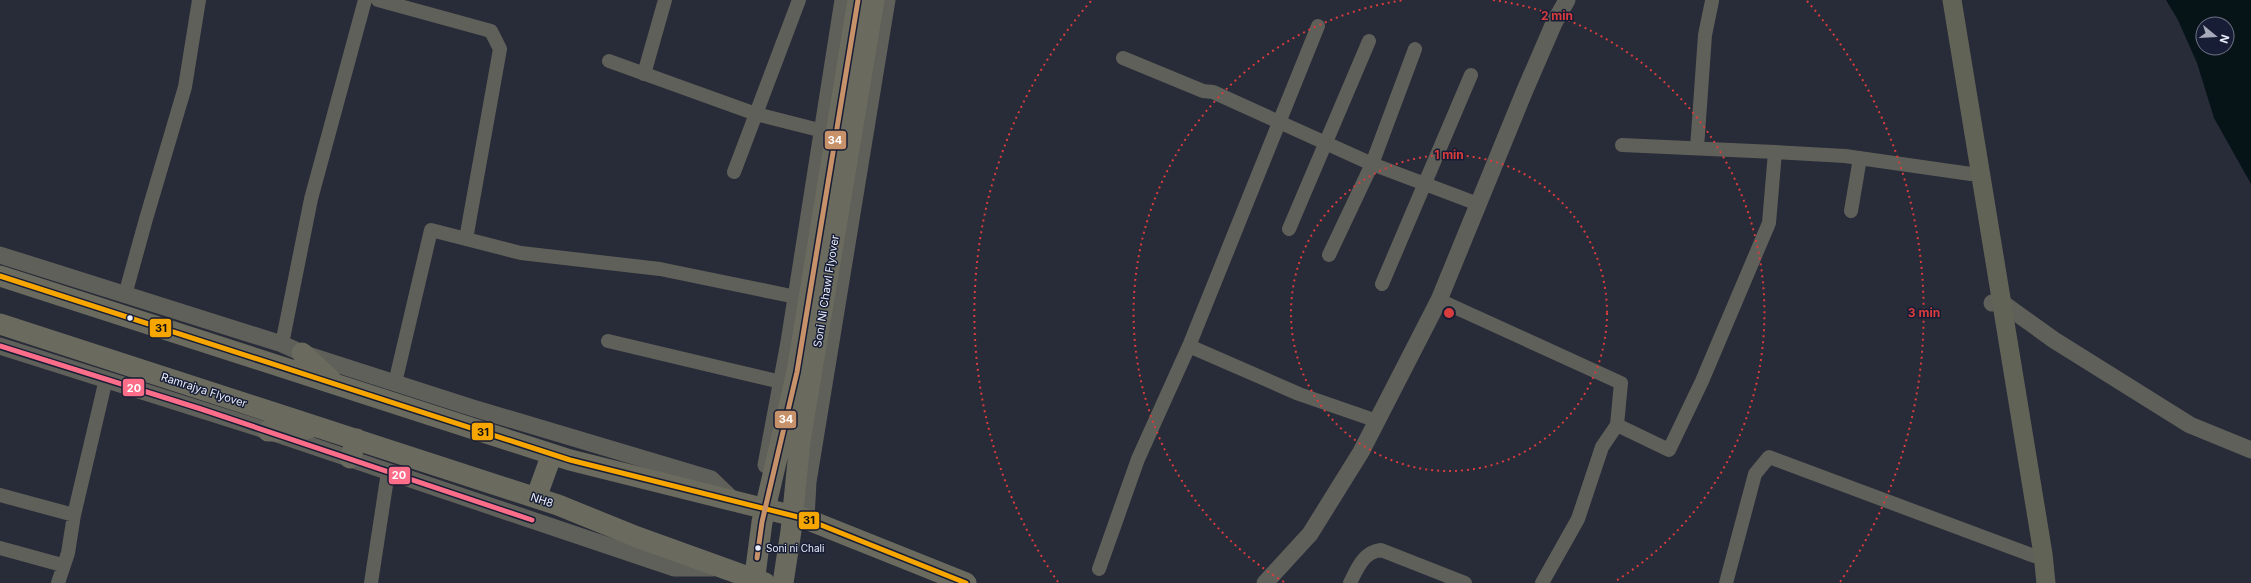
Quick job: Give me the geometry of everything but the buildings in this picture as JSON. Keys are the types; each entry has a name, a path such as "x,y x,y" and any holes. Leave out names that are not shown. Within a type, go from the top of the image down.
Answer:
{"main road":[{"name":"Soni Ni Chawl Flyover","path":"752,582 762,522 797,372 858,0"},
{"name":"Soni Ni Chawl Flyover","path":"784,583 800,441 874,0"},
{"path":"1943,0 1971,174 2044,554 2046,583"},
{"path":"1952,0 2037,583"},
{"path":"0,276 552,454 658,484 806,519 966,583"},
{"name":"Ramrajya Flyover","path":"0,324 316,426"},
{"path":"302,353 335,384"},
{"name":"NH8","path":"316,426 353,449 536,498 721,568 752,582"},
{"path":"268,431 296,431 316,426"},
{"path":"536,498 552,454"}],"street":[{"path":"125,295 185,87 199,0"},
{"path":"282,344 311,199 365,0"},
{"path":"378,0 491,31 500,49 466,239"},
{"path":"644,74 665,0"},
{"path":"734,172 799,0"},
{"path":"755,507 763,478 796,297 843,0"},
{"path":"806,519 808,482 887,0"},
{"path":"1265,583 1310,534 1361,452 1439,300 1554,23 1567,0"},
{"path":"1697,148 1704,35 1712,1"},
{"path":"1099,569 1138,459 1189,346 1278,122 1318,26"},
{"path":"1289,229 1327,144 1369,41"},
{"path":"1329,255 1372,164 1415,49"},
{"path":"1123,58 1203,91 1214,92 1372,164 1424,185 1478,204"},
{"path":"609,60 756,114 822,131"},
{"path":"1382,284 1470,75"},
{"path":"1622,144 1860,158 1971,174"},
{"path":"1617,424 1669,450 1702,381 1769,223 1776,152"},
{"path":"1851,211 1860,158"},
{"path":"395,383 431,230 521,253 660,269 796,297"},
{"path":"0,255 282,344 302,353 473,408 711,479 735,502"},
{"path":"1439,300 1621,383 1617,424 1602,447 1578,519 1542,583"},
{"path":"1996,303 2190,425 2251,450"},
{"path":"608,341 781,382"},
{"path":"0,346 268,431 353,449 388,472 674,568 721,568"},
{"path":"1189,346 1299,394 1377,421"},
{"path":"58,583 62,565 68,553 74,515 106,379"},
{"path":"1726,583 1755,474 1769,457 2034,556"},
{"path":"371,583 388,472"},
{"path":"0,495 74,515"},
{"path":"0,548 62,565"},
{"path":"1350,583 1367,556 1373,551 1381,550 1465,583"}],"shaded area":[{"path":"2166,0 2251,0 2251,184 2214,118 2197,63 2178,20"}],"transit line":[{"name":"34","path":"757,558 762,522 797,372 858,0"},
{"name":"31","path":"0,276 570,460 806,519 966,583"},
{"name":"20","path":"0,346 201,409 532,520"}],"place":[{"name":"Soni ni Chali","path":"758,548"}]}
